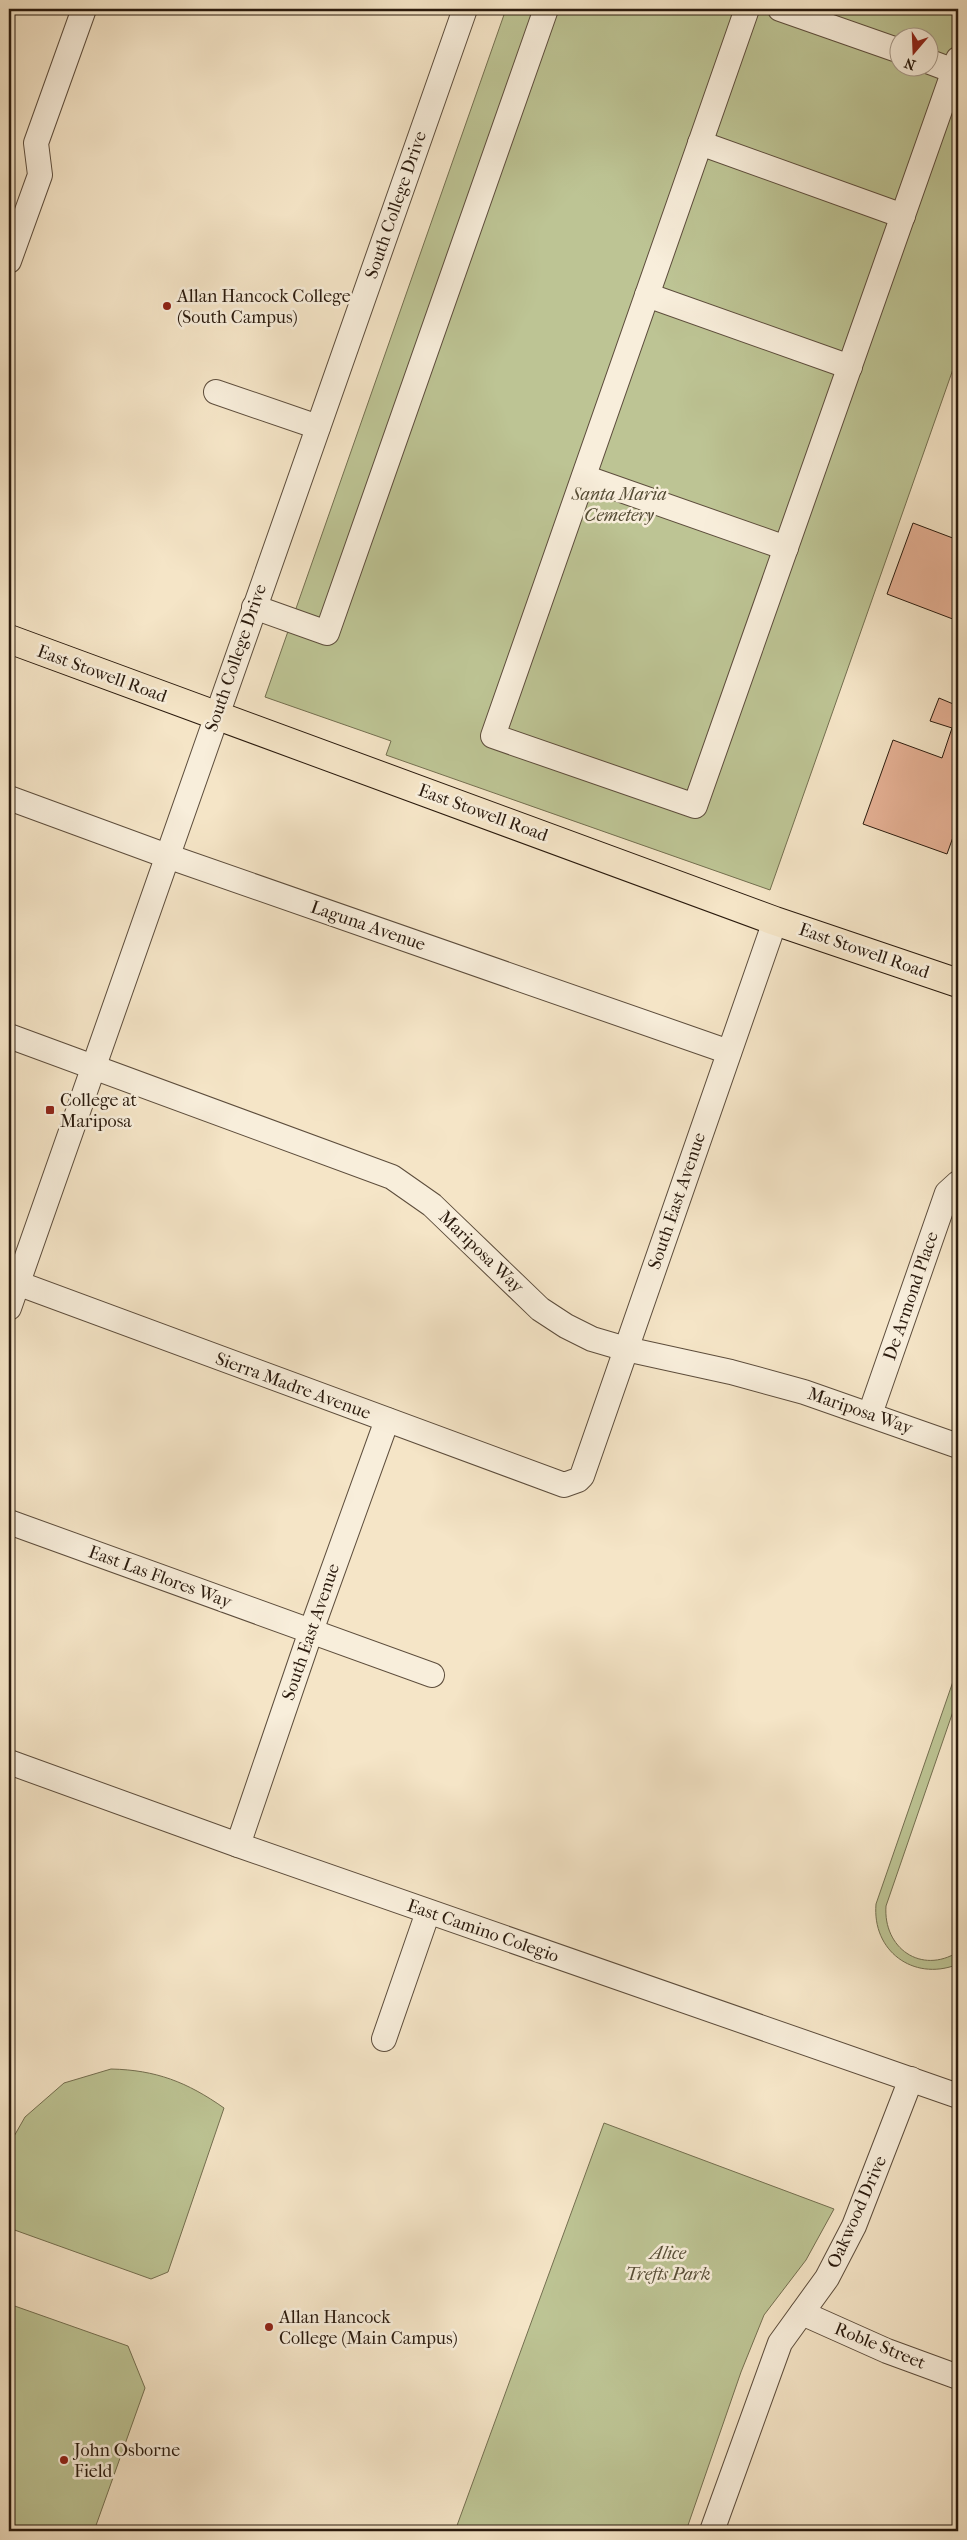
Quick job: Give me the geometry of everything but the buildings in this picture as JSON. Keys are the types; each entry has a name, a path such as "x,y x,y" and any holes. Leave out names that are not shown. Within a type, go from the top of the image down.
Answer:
{"main road":[{"name":"East Stowell Road","path":"9,639 775,921 958,983"}],"street":[{"path":"9,261 40,175 36,143 84,9"},
{"name":"South College Drive","path":"9,1308 13,1282 93,1067 465,9"},
{"path":"254,607 327,633 546,9"},
{"path":"747,9 493,736 695,806 956,65 940,63"},
{"path":"780,9 890,48"},
{"path":"700,143 903,216"},
{"path":"647,295 850,367"},
{"path":"216,392 318,427"},
{"path":"584,477 786,548"},
{"name":"Laguna Avenue","path":"9,798 167,856 729,1052"},
{"name":"South East Avenue","path":"578,1480 582,1476 775,921"},
{"name":"Mariposa Way","path":"9,1036 392,1177 432,1205 540,1309 566,1326 592,1339 626,1349 731,1372 804,1392 958,1446"},
{"name":"De Armond Place","path":"870,1414 947,1193 958,1183"},
{"name":"Sierra Madre Avenue","path":"13,1282 564,1485 578,1480"},
{"name":"South East Avenue","path":"238,1845 310,1632 387,1420"},
{"name":"East Las Flores Way","path":"9,1522 432,1675"},
{"name":"East Camino Colegio","path":"9,1762 428,1912 958,2096"},
{"path":"384,2039 428,1912"},
{"name":"Oakwood Drive","path":"718,2529 780,2343 827,2278 854,2226 911,2079"},
{"name":"Roble Street","path":"802,2313 887,2351 958,2377"}],"green space":[{"name":"Santa Maria Cemetery","path":"506,9 958,9 958,355 770,890 386,755 391,741 265,697"},
{"path":"958,1667 958,1697 886,1906 887,1921 891,1934 898,1945 907,1953 918,1959 931,1960 944,1958 958,1952 958,1964 940,1969 925,1969 911,1965 898,1958 888,1948 881,1936 877,1921 876,1904"},
{"path":"111,2069 142,2072 170,2079 184,2084 224,2108 168,2272 151,2279 9,2228 9,2145 25,2117 64,2083"},
{"name":"Alice Trefts Park","path":"604,2123 834,2209 806,2260 764,2315 741,2372 686,2531 455,2531"},
{"name":"John Osborne Field","path":"9,2304 128,2346 145,2388 94,2531 9,2531"}],"place":[{"name":"Allan Hancock College (South Campus)","path":"167,306"},
{"name":"College at Mariposa","path":"50,1110"},
{"name":"Allan Hancock College (Main Campus)","path":"269,2327"},
{"name":"John Osborne Field","path":"64,2460"}]}
